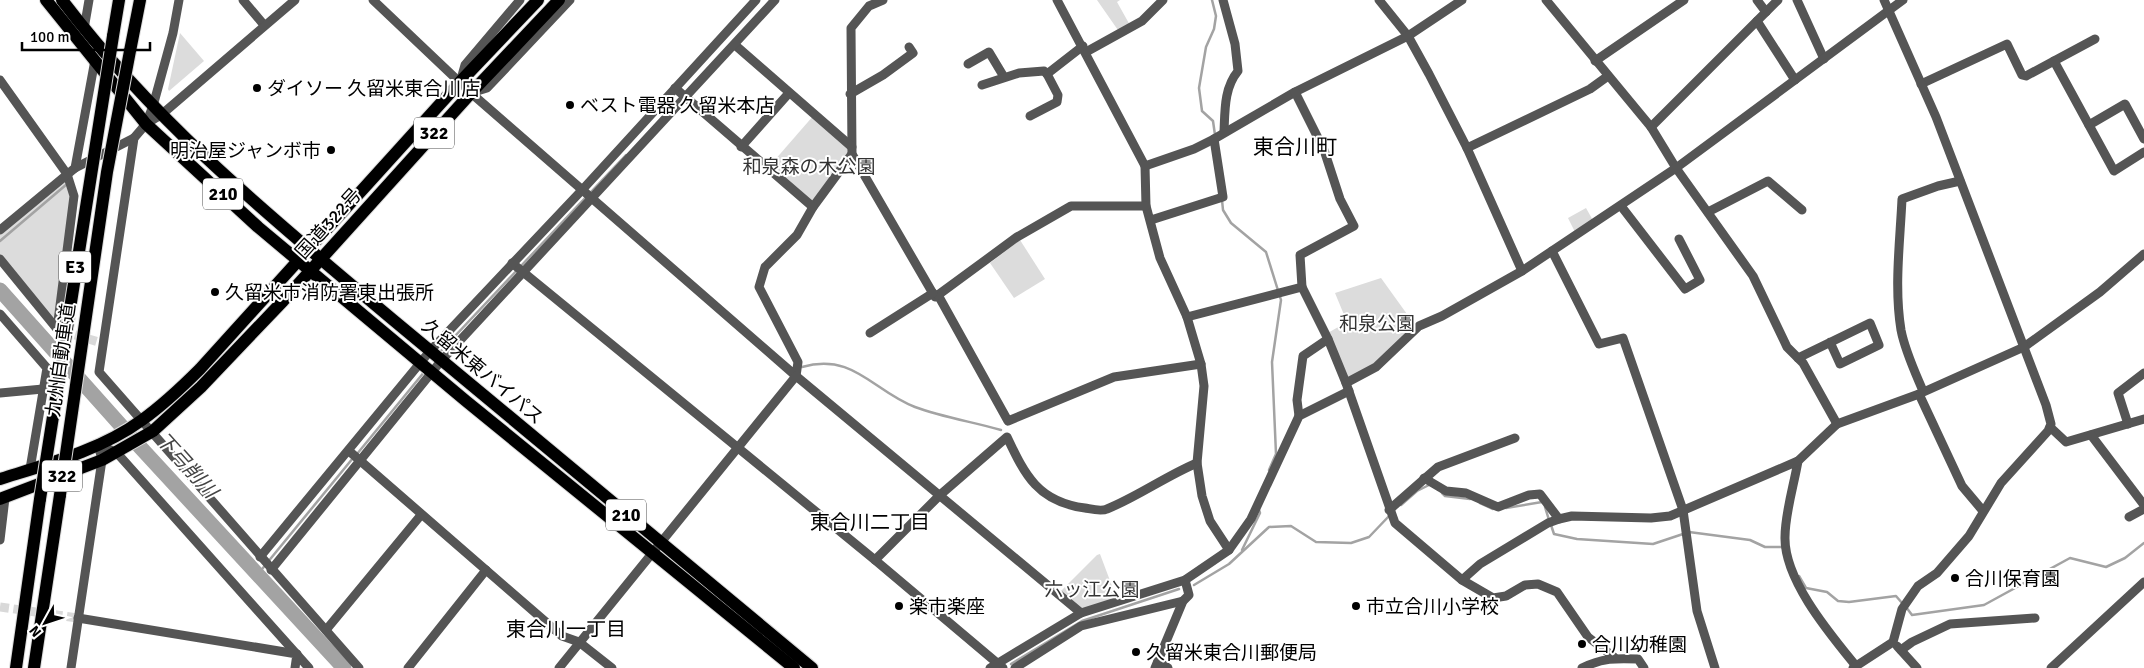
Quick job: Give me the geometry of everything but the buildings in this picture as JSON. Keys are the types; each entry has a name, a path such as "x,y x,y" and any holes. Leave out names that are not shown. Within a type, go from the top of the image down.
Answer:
{"highway":[{"name":"久留米東バイパス","path":"46,0 146,124 298,260 316,264 436,356 794,668"},
{"name":"久留米東バイパス","path":"62,0 84,28 157,110 259,208 307,249 316,264 427,367 655,548 812,668"},
{"name":"九州自動車道","path":"16,668 40,499 119,0"},
{"name":"九州自動車道","path":"34,668 107,172 140,0"},
{"name":"国道322号","path":"0,479 84,451 139,422 170,398 200,369 307,249 538,0"},
{"name":"国道322号","path":"2,499 102,460 120,451 149,434 202,387 471,93 559,0"}],"street":[{"path":"75,168 96,62 84,28 89,0"},
{"path":"157,110 179,0"},
{"path":"243,0 264,25"},
{"path":"0,230 75,168 134,138 157,110 294,0"},
{"path":"373,0 471,93 583,189 591,199 796,376 1080,613"},
{"path":"460,82 465,65 520,0"},
{"path":"471,93 487,88 570,0"},
{"path":"260,557 350,451 427,367 512,264 756,0"},
{"path":"271,570 360,461 436,356 522,272 686,98 775,0"},
{"path":"559,668 796,376 798,362 759,287 765,267 797,235 813,207 852,150 850,94 851,28 867,3 883,0"},
{"path":"1057,0 1085,49 1145,166 1146,206 1160,258 1187,316 1201,364 1204,386 1197,463 1202,496 1210,521 1228,550"},
{"path":"1047,74 1085,49 1142,21 1163,0"},
{"path":"1223,0 1235,44 1238,71 1231,79 1226,97 1224,132"},
{"path":"1379,0 1408,36 1467,148 1522,271"},
{"path":"1145,166 1194,149 1295,92 1408,36 1462,0"},
{"path":"1546,0 1651,127 1676,168 1753,276 1787,347 1798,358 1837,424"},
{"path":"1596,61 1684,0"},
{"path":"1757,0 1766,12"},
{"path":"1651,127 1778,0"},
{"path":"1797,0 1824,59"},
{"path":"1798,461 1785,538 1790,561 1798,585 1854,667 1893,642 1902,609 1918,586 1937,573 1976,527 1983,511 2001,483 2050,428 2051,424 2024,347 1960,181 1884,0"},
{"path":"1299,416 1348,387 1376,367 1419,326 1442,316 1522,271 1621,206 1676,168 1903,0"},
{"path":"1757,21 1795,80"},
{"path":"1920,84 2008,44 2022,75 2026,76 2095,39"},
{"path":"735,45 852,150 1008,421 1008,437 1020,464 1038,490 1075,507 1106,510 1174,473 1197,463"},
{"path":"850,94 883,76 913,53 909,47"},
{"path":"968,64 989,52 1004,77"},
{"path":"2054,61 2114,171 2144,152"},
{"path":"982,85 1004,77 1044,71 1059,99 1030,116"},
{"path":"1467,148 1590,89 1608,76"},
{"path":"0,80 67,174 74,196 57,329 0,259"},
{"path":"675,88 741,147 813,207"},
{"path":"1295,92 1324,150 1333,182 1354,226 1300,255 1302,287 1328,339 1348,387 1391,514 1404,533 1462,580 1493,598 1506,596 1526,585 1538,584 1557,592 1588,637 1614,657"},
{"path":"741,147 789,93"},
{"path":"2089,125 2125,104 2144,140"},
{"path":"134,138 100,372 149,434 359,668"},
{"path":"1151,220 1222,197 1214,138"},
{"path":"1708,212 1768,181 1802,210"},
{"path":"1960,181 1938,186 1902,199 1898,272 1901,331 1921,392 1962,486 1983,511"},
{"path":"870,333 935,294 1017,237 1071,206 1146,206"},
{"path":"1621,206 1685,289 1700,280 1679,239"},
{"path":"1552,251 1599,344 1623,338 1683,510 1697,611 1715,668"},
{"path":"1462,580 1480,564 1548,523 1559,519 1572,516 1651,518 1670,516 1798,461 1837,424 1921,392 2024,347 2100,292 2144,254"},
{"path":"512,264 876,560 997,666 1080,613 1185,580 1228,550 1251,519 1299,416 1297,400 1304,356 1328,339"},
{"path":"1187,316 1302,287"},
{"path":"0,314 46,368 30,469"},
{"path":"1798,358 1830,342 1870,323 1879,345 1840,364 1830,342"},
{"path":"1008,421 1114,376 1201,364"},
{"path":"2128,424 2118,392 2144,374"},
{"path":"0,393 43,389"},
{"path":"2050,428 2066,442 2144,419"},
{"path":"2091,435 2144,505"},
{"path":"876,560 940,495 1008,437"},
{"path":"1391,514 1424,478 1438,467 1516,438"},
{"path":"98,444 120,451 309,668"},
{"path":"71,668 102,460 98,444"},
{"path":"350,451 421,515 562,636 579,642 612,668"},
{"path":"1424,478 1446,491 1466,493 1498,507 1529,495 1540,494 1559,519"},
{"path":"0,540 2,499"},
{"path":"2129,517 2144,509"},
{"path":"326,630 421,515"},
{"path":"408,668 486,570"},
{"path":"1168,668 1156,665 1182,602 1189,595 1185,580"},
{"path":"2051,668 2144,582"},
{"path":"1015,668 1081,626 1182,602"},
{"path":"78,618 297,654"},
{"path":"1901,650 1912,642 1950,624 2035,618"},
{"path":"1893,642 1917,668"},
{"path":"294,668 297,654"},
{"path":"1582,668 1596,660 1614,657 1638,659 1644,668"}],"green space":[{"path":"1097,0 1120,0 1117,2 1131,27 1120,33"},
{"path":"180,33 204,61 169,91 168,89"},
{"name":"和泉森の木公園","path":"814,115 852,147 813,207 767,169"},
{"path":"67,174 74,196 57,329 0,259 0,230"},
{"path":"1586,208 1595,224 1577,236 1568,218"},
{"path":"1020,240 1045,279 1014,298 990,263"},
{"name":"和泉公園","path":"1381,278 1417,328 1376,367 1346,383 1326,334 1347,322 1335,293"},
{"name":"六ッ江公園","path":"1100,554 1118,602 1081,613 1059,593"}],"waterway":[{"path":"1212,0 1216,16 1214,29 1206,47 1199,88 1202,111 1213,121 1215,135"},
{"path":"590,193 626,155"},
{"path":"0,241 67,184"},
{"path":"439,353 586,197"},
{"path":"1222,200 1223,210 1231,223 1266,252 1281,300 1272,362 1276,454 1269,470"},
{"name":"下弓削川","path":"0,290 141,448 344,668"},
{"path":"802,367 820,364 835,365 849,369 915,407 1001,430"},
{"path":"357,454 425,371"},
{"path":"258,574 353,458"},
{"path":"1401,505 1417,491 1429,485"},
{"path":"1442,493 1445,496 1470,499"},
{"path":"1506,508 1542,502"},
{"path":"1480,503 1493,509"},
{"path":"1545,507 1549,520"},
{"path":"1242,550 1260,513 1259,510"},
{"path":"1194,585 1229,564 1269,527 1291,526 1316,542 1351,543 1369,537 1390,515"},
{"path":"1551,525 1554,534 1577,539 1653,544 1689,532 1750,540 1765,547 1782,547 1784,550"},
{"path":"1906,607 1912,615 1984,605 2070,558 2106,567 2125,558 2144,543"},
{"path":"1799,576 1806,588 1827,592 1838,601 1849,602 1896,596 1902,603"},
{"path":"1011,664 1082,621 1179,589"}],"tunnel":[{"path":"62,331 102,343"},
{"path":"0,607 78,618"}],"place":[{"name":"ダイソー 久留米東合川店","path":"257,88"},
{"name":"ベスト電器 久留米本店","path":"570,105"},
{"name":"明治屋ジャンボ市","path":"331,150"},
{"name":"久留米市消防署東出張所","path":"215,292"},
{"name":"合川保育園","path":"1955,578"},
{"name":"楽市楽座","path":"899,606"},
{"name":"市立合川小学校","path":"1356,606"},
{"name":"合川幼稚園","path":"1582,644"},
{"name":"久留米東合川郵便局","path":"1136,652"}],"district":[{"name":"東合川町","path":"1295,147"},
{"name":"東合川二丁目","path":"870,522"},
{"name":"東合川一丁目","path":"566,629"}]}
